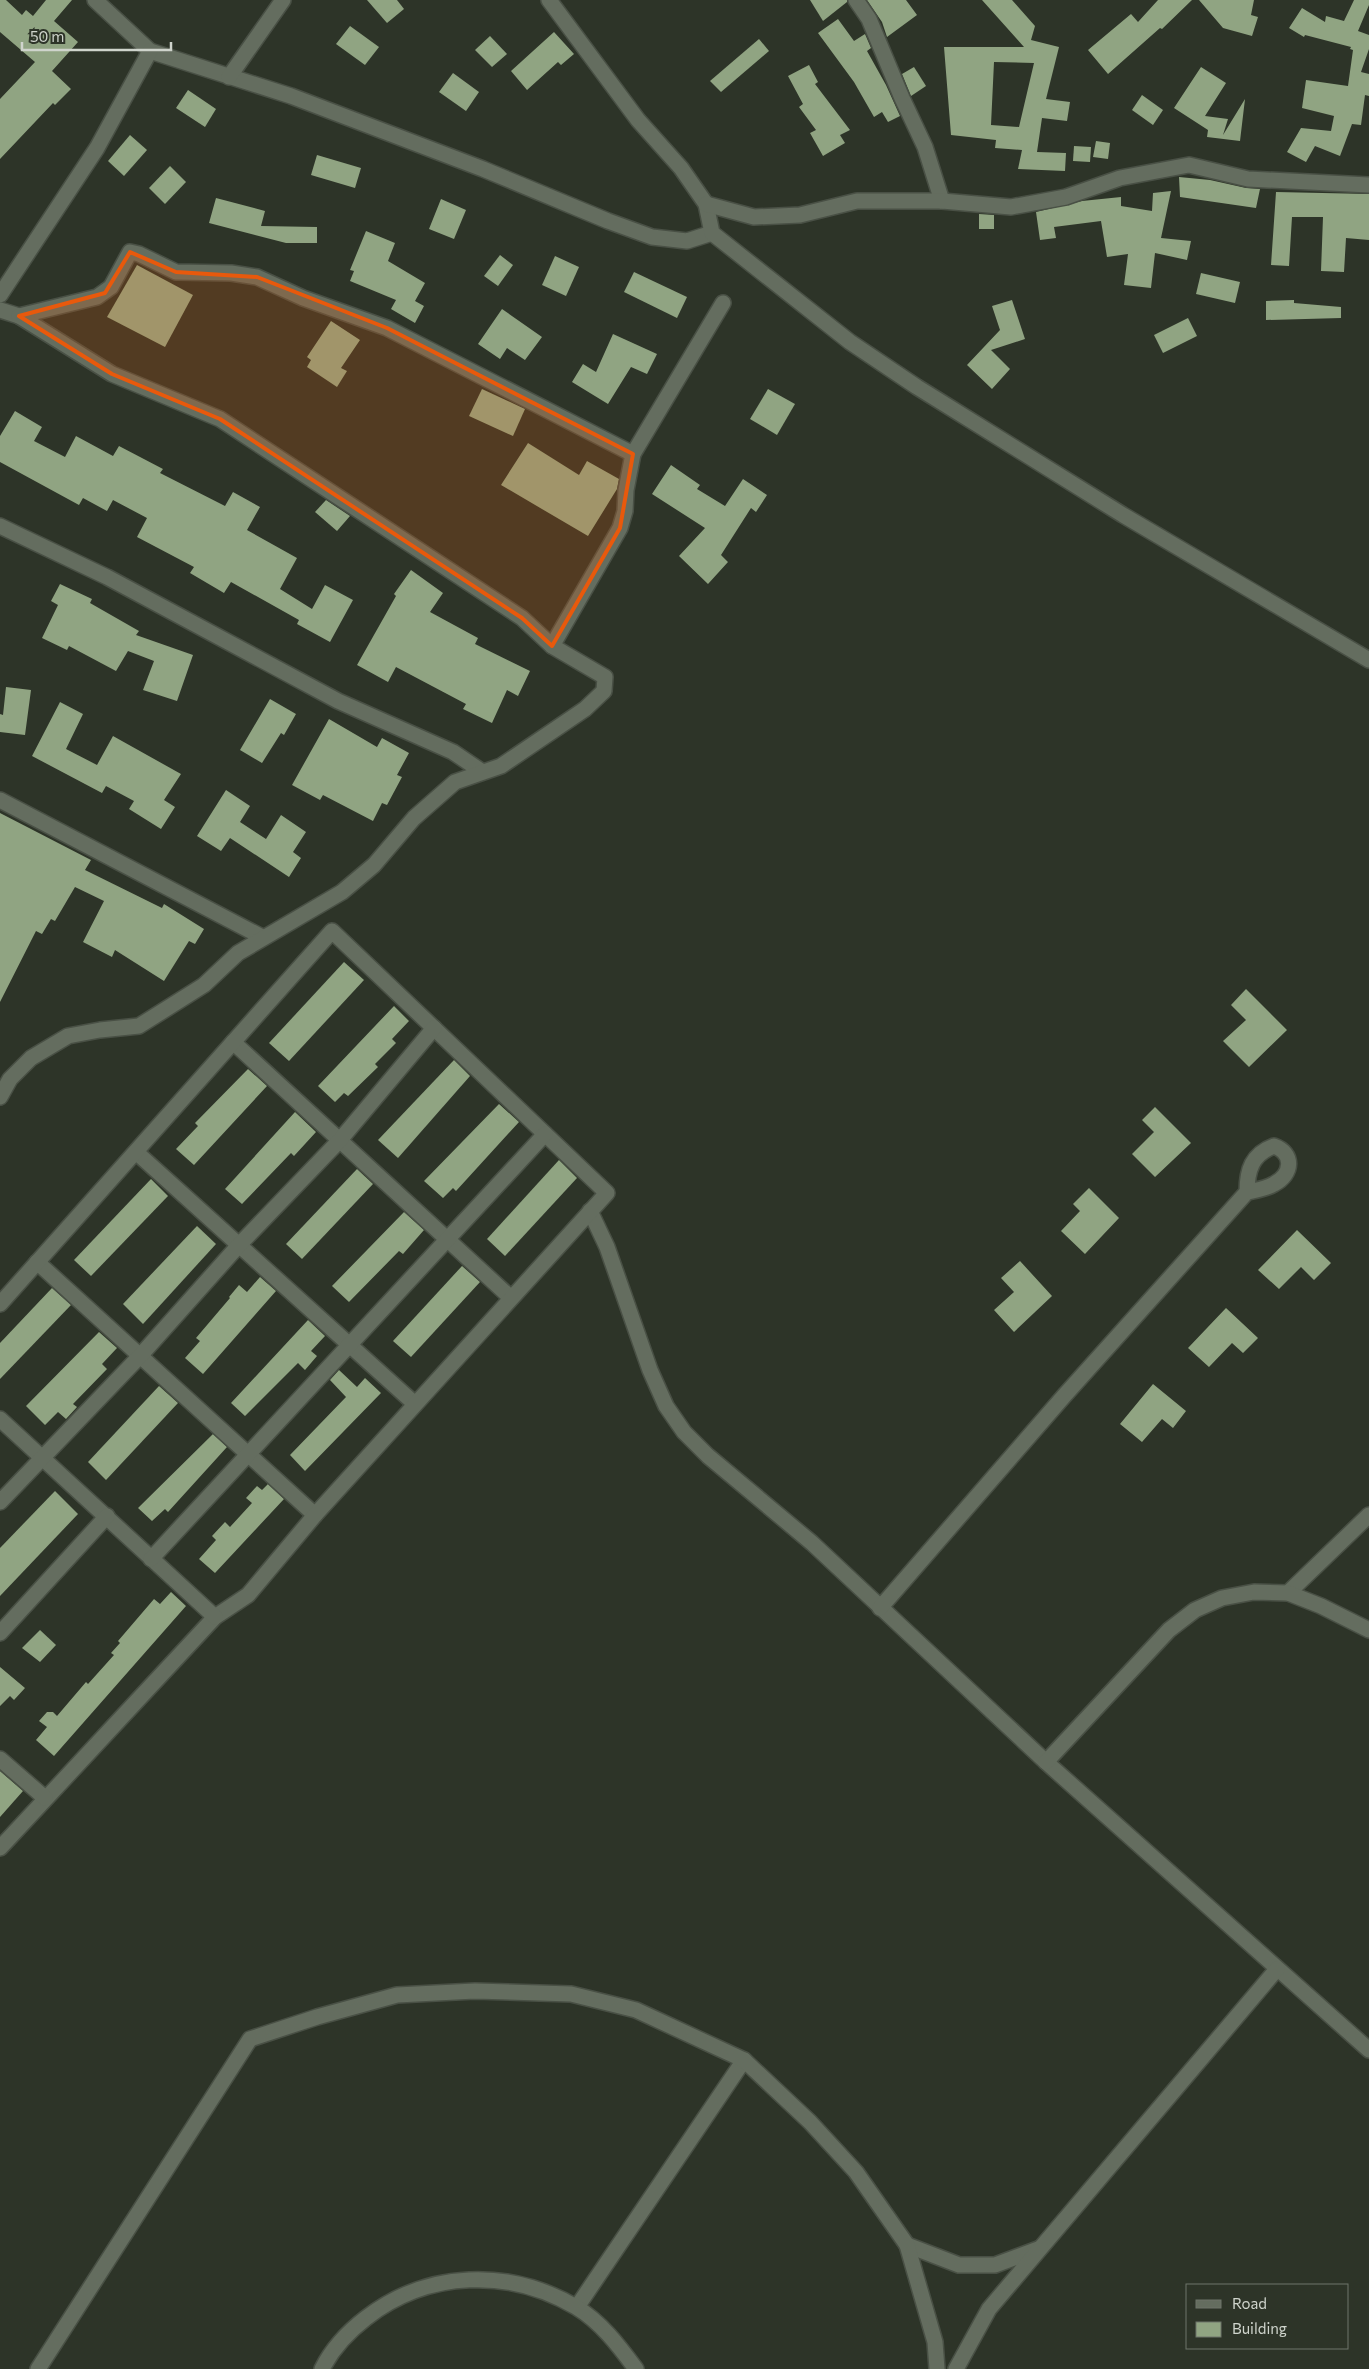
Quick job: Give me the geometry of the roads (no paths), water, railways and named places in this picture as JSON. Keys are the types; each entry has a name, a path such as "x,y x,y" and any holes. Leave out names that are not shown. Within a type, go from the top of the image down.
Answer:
{"street":[{"path":"95,0 150,50 290,96 483,169 608,221 652,237 687,241 712,233"},
{"path":"229,77 283,0"},
{"path":"549,0 638,120 681,168 706,204 712,233 850,342 917,387 1123,515 1369,660"},
{"path":"856,0 869,19 925,147 942,201"},
{"path":"0,292 97,148 150,50"},
{"path":"706,204 754,217 800,215 857,201 942,201 1011,207 1066,197 1120,178 1189,165 1248,179 1369,185"},
{"path":"19,316 97,297 105,293 130,252 139,254 176,272 231,273 257,277 303,298 387,328 633,454"},
{"path":"552,646 620,528 625,511 626,490 633,454 723,303"},
{"path":"0,310 19,316 112,374 220,419 522,618 552,646 605,677 606,684 604,691 585,709 501,766 481,771 456,782 414,818 374,865 342,892 262,937 238,953 204,985 139,1026 68,1036 31,1058 5,1077 0,1097"},
{"path":"0,526 107,577 338,701 452,752 481,771"},
{"path":"0,800 262,937"},
{"path":"0,1304 332,931 606,1193 315,1515 248,1595 215,1618 0,1848"},
{"path":"0,1502 41,1457 140,1356 239,1245 340,1140 434,1028"},
{"path":"233,1042 511,1298"},
{"path":"151,1559 545,1134"},
{"path":"136,1152 415,1404"},
{"path":"880,1608 1070,1388 1247,1192"},
{"path":"590,1211 607,1247 650,1370 666,1406 684,1432 708,1456 812,1543 1046,1762 1369,2050"},
{"path":"37,1262 315,1515"},
{"path":"0,1419 215,1618"},
{"path":"1288,1593 1369,1515"},
{"path":"0,1633 107,1516"},
{"path":"1046,1762 1170,1630 1195,1610 1222,1598 1254,1592 1288,1593 1321,1606 1369,1630"},
{"path":"0,1759 45,1798"},
{"path":"956,2369 989,2309 1277,1969"},
{"path":"38,2369 250,2039 317,2017 397,1995 475,1992 571,1994 636,2010 744,2060 810,2122 856,2172 907,2245 935,2342 937,2369"},
{"path":"577,2307 744,2060"},
{"path":"907,2245 959,2265 995,2265 1039,2248"},
{"path":"322,2369 326,2360 352,2329 384,2304 420,2287 460,2279 501,2279 540,2289 577,2307 611,2336 636,2369"}]}
